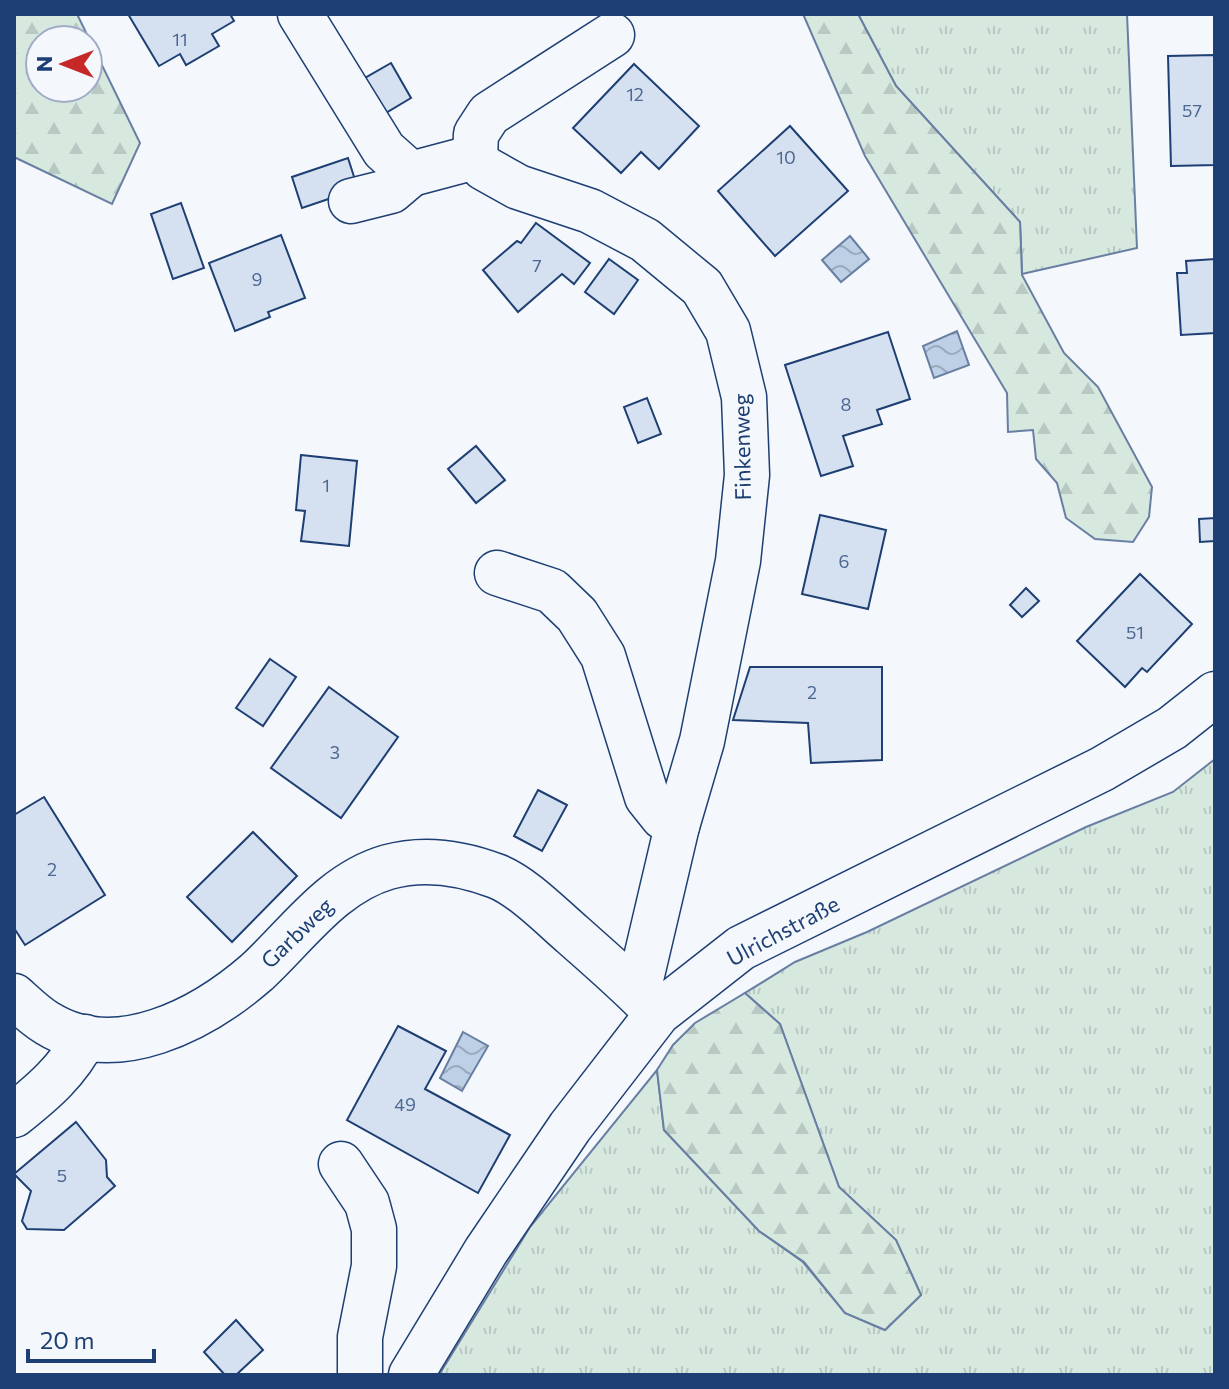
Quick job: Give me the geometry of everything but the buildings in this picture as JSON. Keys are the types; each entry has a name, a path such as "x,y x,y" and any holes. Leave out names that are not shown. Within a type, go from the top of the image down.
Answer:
{"street":[{"path":"300,14 384,150 411,174"},
{"path":"351,201 391,191 411,174 475,157 476,134 489,114 612,35"},
{"name":"Finkenweg","path":"475,157 484,168 518,187 590,211 645,240 702,287 728,331 744,397 746,489 738,561 702,741 677,826 648,1003"},
{"path":"497,573 552,591 577,615 603,656 647,797 663,817 677,826"},
{"name":"Ulrichstraße","path":"411,1375 486,1251 570,1127 648,1003 741,948 1102,769 1172,728 1215,694"},
{"name":"Garbweg","path":"14,996 48,1024 85,1037 123,1040 169,1028 202,1011 257,971 318,909 351,884 388,867 421,862 462,865 500,877 540,906 648,1003"},
{"path":"14,1115 48,1088 74,1059 85,1037"},
{"path":"341,1164 367,1203 374,1229 374,1266 360,1337 360,1375"}],"green space":[{"path":"14,14 77,14 82,24 24,24 24,104 104,104 104,69 140,143 112,204 14,157"},
{"path":"803,14 858,14 896,86 1020,222 1022,275 1064,353 1098,387 1152,487 1149,517 1133,542 1095,539 1066,518 1057,483 1036,459 1033,430 1008,432 1007,393 865,156"},
{"path":"858,14 1127,14 1137,248 1022,274 1020,222 896,86"},
{"path":"1215,759 1215,1375 439,1375 530,1227 657,1070 664,1130 759,1231 803,1262 845,1313 885,1330 921,1295 896,1240 839,1187 780,1024 745,993 795,962 867,932 1086,827 1173,792"},
{"path":"745,993 780,1024 839,1187 896,1240 921,1295 885,1330 845,1313 804,1262 759,1231 664,1130 657,1070 673,1045 695,1023"}],"water":[{"path":"850,236 869,259 841,282 822,260"},
{"path":"957,331 969,365 934,378 923,346"},
{"path":"463,1032 488,1046 462,1091 440,1078"}]}
